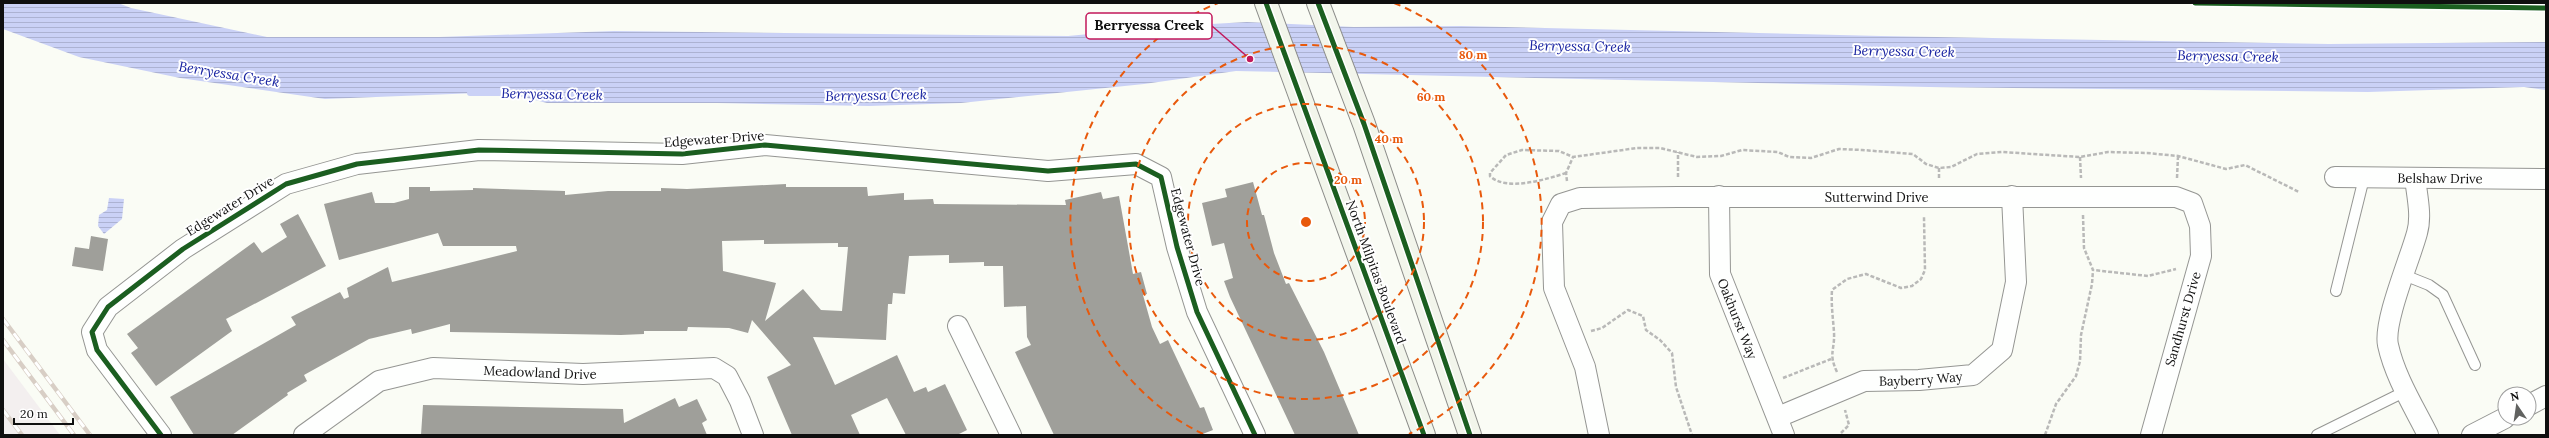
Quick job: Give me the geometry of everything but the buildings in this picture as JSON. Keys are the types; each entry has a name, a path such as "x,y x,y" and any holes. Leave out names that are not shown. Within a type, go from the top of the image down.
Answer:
{"main road":[{"name":"North Milpitas Boulevard","path":"1266,3 1424,435"},
{"path":"1318,3 1364,124 1470,435"}],"street":[{"name":"Edgewater Drive","path":"161,435 97,350 92,332 108,307 183,249 286,184 357,164 479,150 682,154 765,145 1048,171 1136,164 1161,177 1177,247 1197,312 1255,435"},
{"name":"Belshaw Drive","path":"2335,177 2546,179"},
{"path":"2415,178 2419,209 2418,231 2393,309 2388,344 2406,391 2428,435"},
{"name":"Sutterwind Drive","path":"1573,336 1554,288 1552,222 1561,204 1580,198 1719,196 2082,196 2176,197 2192,203"},
{"name":"Oakhurst Way","path":"1719,196 1720,274 1781,426"},
{"name":"Bayberry Way","path":"1781,426 1842,390 1864,382 1919,380 1973,375 2002,350 2016,282 2012,196"},
{"name":"Sandhurst Drive","path":"2151,435 2200,256 2200,226 2192,203"},
{"path":"958,326 1011,435"},
{"path":"1573,336 1585,367 1599,435"},
{"name":"Meadowland Drive","path":"304,435 379,381 434,368 583,374 714,368 727,376 740,400 753,435"},
{"path":"2537,401 2546,396"},
{"path":"2472,435 2497,422"}],"lane":[{"path":"2336,291 2364,178"},
{"path":"2404,275 2429,285 2443,295 2475,365"},
{"path":"2317,435 2406,391"}],"path":[{"path":"1566,173 1515,184 1493,180 1490,176 1490,173 1506,155 1522,150 1559,151 1574,157 1637,148 1660,148 1697,157 1721,156 1742,150 1811,158 1839,149 1913,154 1926,164 1939,168 1951,166 1977,154 2002,152 2080,157 2108,152 2147,153 2178,156 2226,169 2245,165 2299,192"},
{"path":"1678,152 1678,197"},
{"path":"1841,434 1849,425 1842,390 1831,359 1834,333 1831,310 1832,290 1846,279 1866,274 1901,288 1912,286 1921,279 1925,270 1924,196"},
{"path":"2045,435 2056,404 2076,376 2080,361 2081,335 2092,284 2093,270 2084,248 2082,196"},
{"path":"2093,270 2148,276 2198,264"},
{"path":"1573,336 1602,328 1628,310 1643,316 1646,330 1660,340 1672,353 1676,387 1692,435"},
{"path":"1765,385 1831,359"}],"shaded area":[{"path":"3,359 60,435 3,435"}],"water":[{"path":"3,3 118,3 131,8 267,37 439,37 614,31 1068,36 1175,26 1247,22 1354,27 1461,26 1881,36 2329,44 2546,42 2546,90 2524,87 2368,92 1929,87 1236,71 1144,84 961,103 869,106 717,103 547,103 503,92 325,99 180,78 79,57 3,29"},
{"path":"109,198 124,199 122,219 104,234 98,226 99,215 107,210"}],"waterway":[{"name":"Berryessa Creek","path":"470,93 517,93"}],"railway":[{"path":"3,319 90,435"},
{"path":"3,340 74,435"},
{"path":"3,410 22,435"}],"cycle path":[{"path":"1266,3 1424,435"},
{"path":"1318,3 1364,124 1470,435"},
{"path":"2195,3 2546,8"},
{"path":"161,435 97,350 92,332 108,307 183,249 286,184 357,164 479,150 682,154 765,145 1048,171 1136,164 1161,177 1177,247 1197,312 1255,435"}],"place":[{"name":"Berryessa Creek","path":"1250,59"}]}
